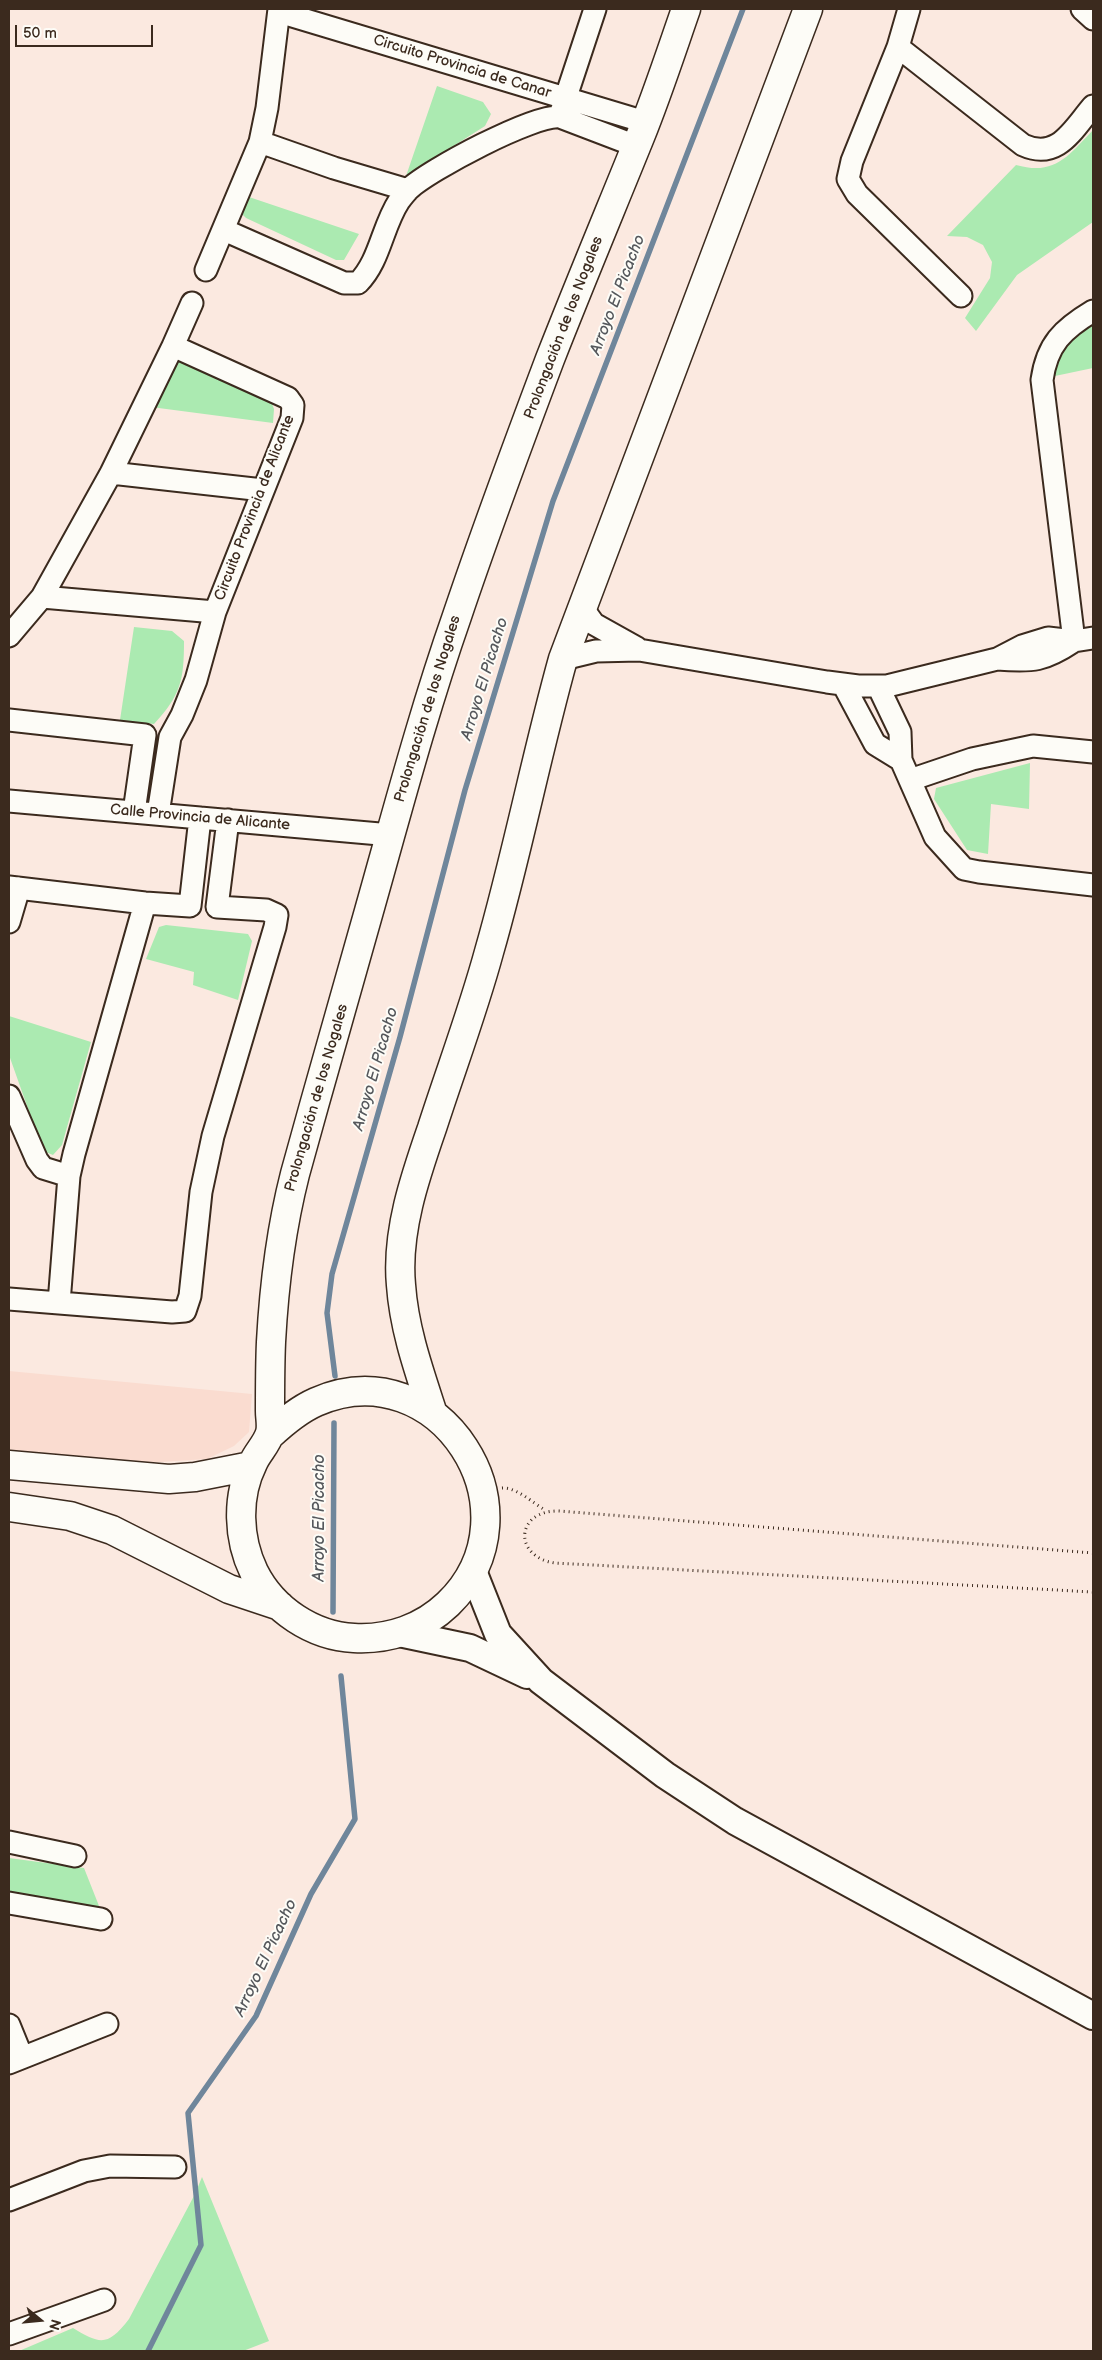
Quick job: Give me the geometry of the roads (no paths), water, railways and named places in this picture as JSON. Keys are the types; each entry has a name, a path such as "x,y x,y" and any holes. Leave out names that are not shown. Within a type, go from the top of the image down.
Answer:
{"main road":[{"name":"Prolongación de los Nogales","path":"270,1435 271,1348 275,1286 288,1202 390,834 456,618 550,359 641,134 686,9"},
{"path":"433,1414 416,1362 405,1319 400,1283 403,1231 419,1167 489,952 541,736 563,659 581,606 808,9"},
{"path":"347,1393 377,1393 407,1400 433,1414 450,1428 464,1445 475,1464 483,1490 486,1507 485,1529 481,1551 473,1571 459,1592 442,1610 422,1624 399,1634 374,1638 348,1638 323,1632 300,1622 280,1606 256,1576 243,1541 241,1503 250,1466 270,1435 292,1415 318,1400 347,1393"},
{"path":"9,1464 169,1479 195,1477 250,1466"},
{"path":"9,1507 70,1516 112,1530 229,1589 280,1606"}],"street":[{"path":"224,230 344,283 358,283 372,264 398,203 408,190 492,140 562,108 595,9"},
{"path":"909,9 898,47 850,166 848,179 857,194 961,296"},
{"path":"1082,9 1093,19"},
{"path":"206,270 260,142 267,108 279,10"},
{"name":"Circuito Provincia de Canar","path":"279,10 641,134"},
{"path":"898,47 1023,145 1032,149 1042,151 1052,149 1061,143 1093,106"},
{"path":"260,142 334,168 408,190"},
{"path":"9,636 42,598 111,473 192,303"},
{"path":"563,659 596,651 639,650 843,684 887,686 997,659 1022,646 1048,638 1084,640 1042,380 1044,361 1055,342 1068,326 1093,311"},
{"name":"Circuito Provincia de Alicante","path":"158,814 170,737 182,715 196,680 215,612 292,418 293,405 288,398 277,392 172,346"},
{"path":"111,473 263,490"},
{"path":"42,598 215,612"},
{"path":"581,606 594,624 639,650"},
{"path":"843,684 874,744 901,760"},
{"path":"878,686 900,732 901,760 935,837 964,868 979,872 1093,885"},
{"path":"9,720 170,737"},
{"path":"134,812 145,735"},
{"path":"910,780 972,759 1033,746 1093,752"},
{"name":"Calle Provincia de Alicante","path":"9,801 390,834"},
{"path":"190,906 200,818"},
{"path":"217,907 228,820"},
{"path":"9,922 14,887 145,903 266,910 277,916 213,1136 201,1192 190,1296 185,1311 172,1312 9,1299"},
{"path":"60,1303 69,1176 145,903"},
{"path":"9,1096 37,1160 43,1168 69,1176"},
{"path":"473,1571 498,1634 541,1682 665,1775 735,1821 1093,2016"},
{"path":"399,1634 470,1648 541,1682"},
{"path":"9,1841 75,1856"},
{"path":"9,1903 101,1918"},
{"path":"9,2025 16,2060 107,2024"},
{"path":"9,2200 84,2171 101,2167 136,2165 175,2167"},
{"path":"9,2334 104,2300"}],"waterway":[{"name":"Arroyo El Picacho","path":"335,1376 327,1313 332,1274 400,1037 465,790 553,501 743,9"},
{"name":"Arroyo El Picacho","path":"333,1612 334,1423"},
{"name":"Arroyo El Picacho","path":"148,2351 201,2245 188,2113 256,2016 311,1894 355,1819 341,1676"}]}
